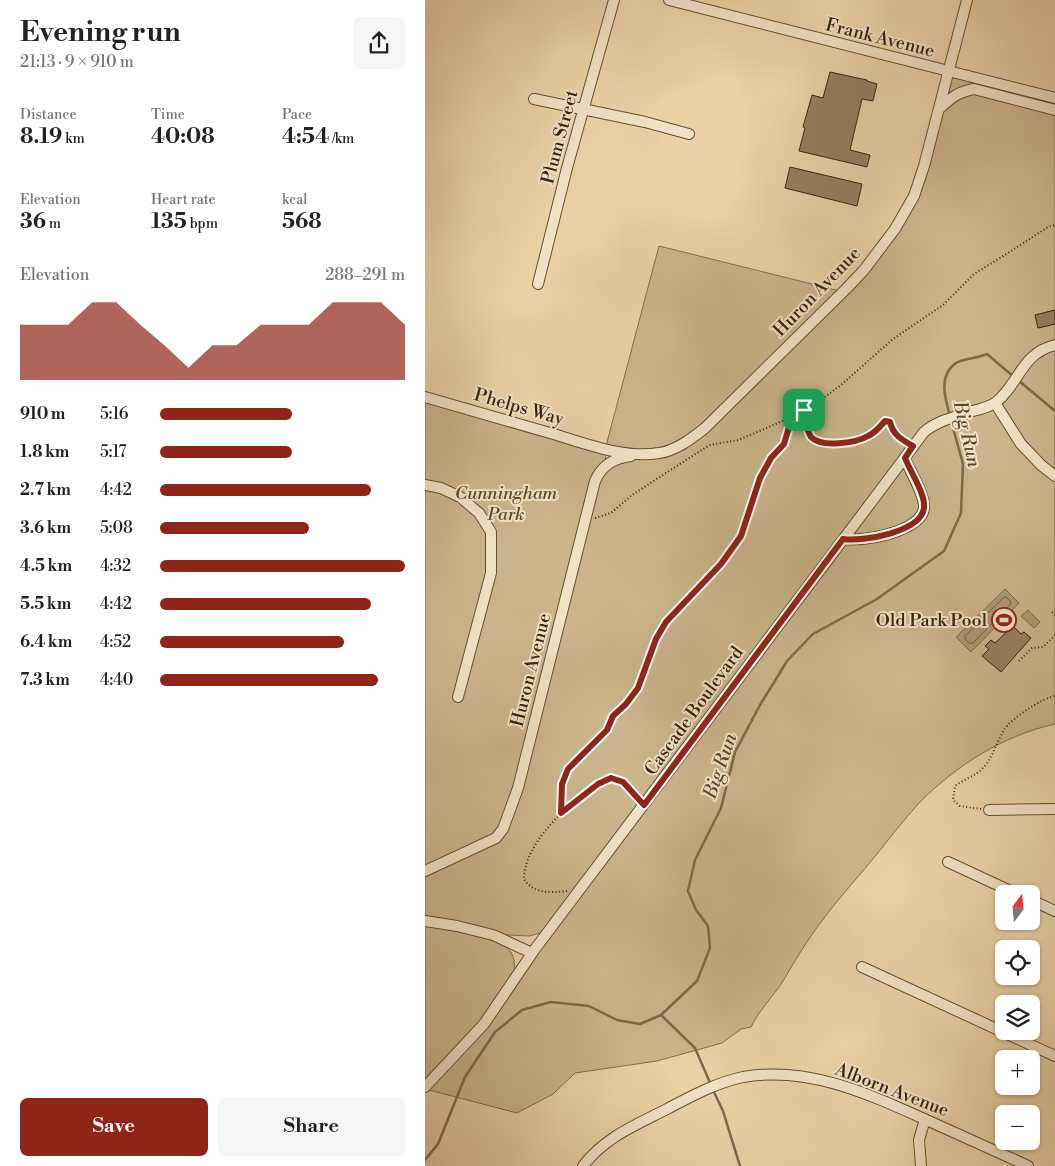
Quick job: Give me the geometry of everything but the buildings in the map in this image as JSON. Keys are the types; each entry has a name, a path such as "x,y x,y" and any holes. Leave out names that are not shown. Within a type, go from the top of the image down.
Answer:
{"street":[{"name":"Plum Street","path":"538,284 567,168 614,0"},
{"name":"Frank Avenue","path":"669,0 947,77 1055,98"},
{"name":"Huron Avenue","path":"425,871 496,838 503,829 518,788 585,517 595,481 602,469 617,458 637,454 660,453 676,447 705,428 864,270 895,228 913,196 924,166 967,0"},
{"path":"947,77 974,89 1055,110"},
{"path":"939,109 962,91 974,89"},
{"path":"533,99 585,109 689,134"},
{"name":"Cascade Boulevard","path":"425,1087 484,1024 532,953 924,432 939,422 995,402 1029,360 1041,350 1055,345"},
{"name":"Phelps Way","path":"425,397 602,448"},
{"path":"995,402 1021,444 1041,465 1055,476"},
{"path":"602,448 607,453 607,458 602,469"},
{"name":"Huron Avenue","path":"602,448 637,454"},
{"path":"843,539 854,541 892,533 912,525 921,517 924,507 922,495 905,458"},
{"path":"425,484 441,488 460,497 479,513 491,532 491,573 458,697"},
{"path":"989,810 1055,809"},
{"path":"948,862 998,885"},
{"path":"1040,904 1055,911"},
{"path":"425,921 457,926 493,935 532,953"},
{"path":"862,967 1055,1056"},
{"name":"Alborn Avenue","path":"583,1166 597,1150 616,1135 712,1085 744,1077 774,1074 841,1084 884,1101 1028,1166"},
{"path":"921,1166 919,1140 925,1120"}],"path":[{"path":"585,517 593,518 611,513 632,495 671,468 710,445 738,440 804,410 841,385 893,339 943,305 974,274 1047,227 1055,225"},
{"path":"804,410 807,428 811,437 823,444 848,442 866,437 885,421 890,422 897,436 913,446"},
{"path":"561,813 562,784 568,769 607,730 613,716 626,704 638,688 656,639 666,622 721,564 741,536 760,478 771,458 784,444 792,417"},
{"path":"1052,612 1055,615"},
{"path":"1019,661 1032,648 1043,647 1055,635"},
{"path":"989,810 960,806 953,800 955,786 983,768 992,756 1004,730 1018,716 1049,696 1055,696"},
{"path":"574,890 558,892 536,890 530,887 524,879 525,866 530,852 540,838 561,813 598,784 611,778 623,782 644,805"}],"green space":[{"name":"Cunningham Park","path":"948,72 1055,98 1055,724 1017,736 981,754 949,776 919,803 841,896 807,941 783,981 751,1027 741,1029 722,1043 657,1061 575,1073 553,1094 517,1113 425,1089 425,397 606,453 605,464 618,458 606,446 659,246 844,292 914,196","holes":["467,928 507,935 529,936 548,931 513,980 514,960 507,947 489,935"]}],"water":[{"path":"1005,589 1019,603 971,652 956,637"},
{"path":"1028,610 1040,622 1034,628 1021,616"}],"waterway":[{"name":"Big Run","path":"950,416 944,388 947,374 956,363 987,354 1014,377"},
{"name":"Big Run","path":"1018,380 1055,411"},
{"name":"Big Run","path":"425,1160 438,1144 465,1077 495,1032 522,1010 551,1002 589,1006 617,1020 640,1024 661,1015 697,981 710,948 708,926 696,910 688,891 695,860 721,808 735,752 760,705 787,661 813,634 877,599 944,551 961,513 963,464 951,421"},
{"path":"661,1015 695,1048 711,1085"},
{"path":"713,1090 723,1111 740,1166"}],"place":[{"name":"Old Park Pool","path":"1004,620"}],"route":[{"path":"804,410 807,428 811,437 823,444 848,442 866,437 885,421 890,422 897,436 913,446 905,458 922,495 924,507 921,517 912,525 892,533 854,541 843,539 644,805 623,782 611,778 598,784 561,813 562,784 568,769 607,730 613,716 626,704 638,688 656,639 666,622 721,564 741,536 760,478 771,458 784,444 792,417 804,410"}]}
